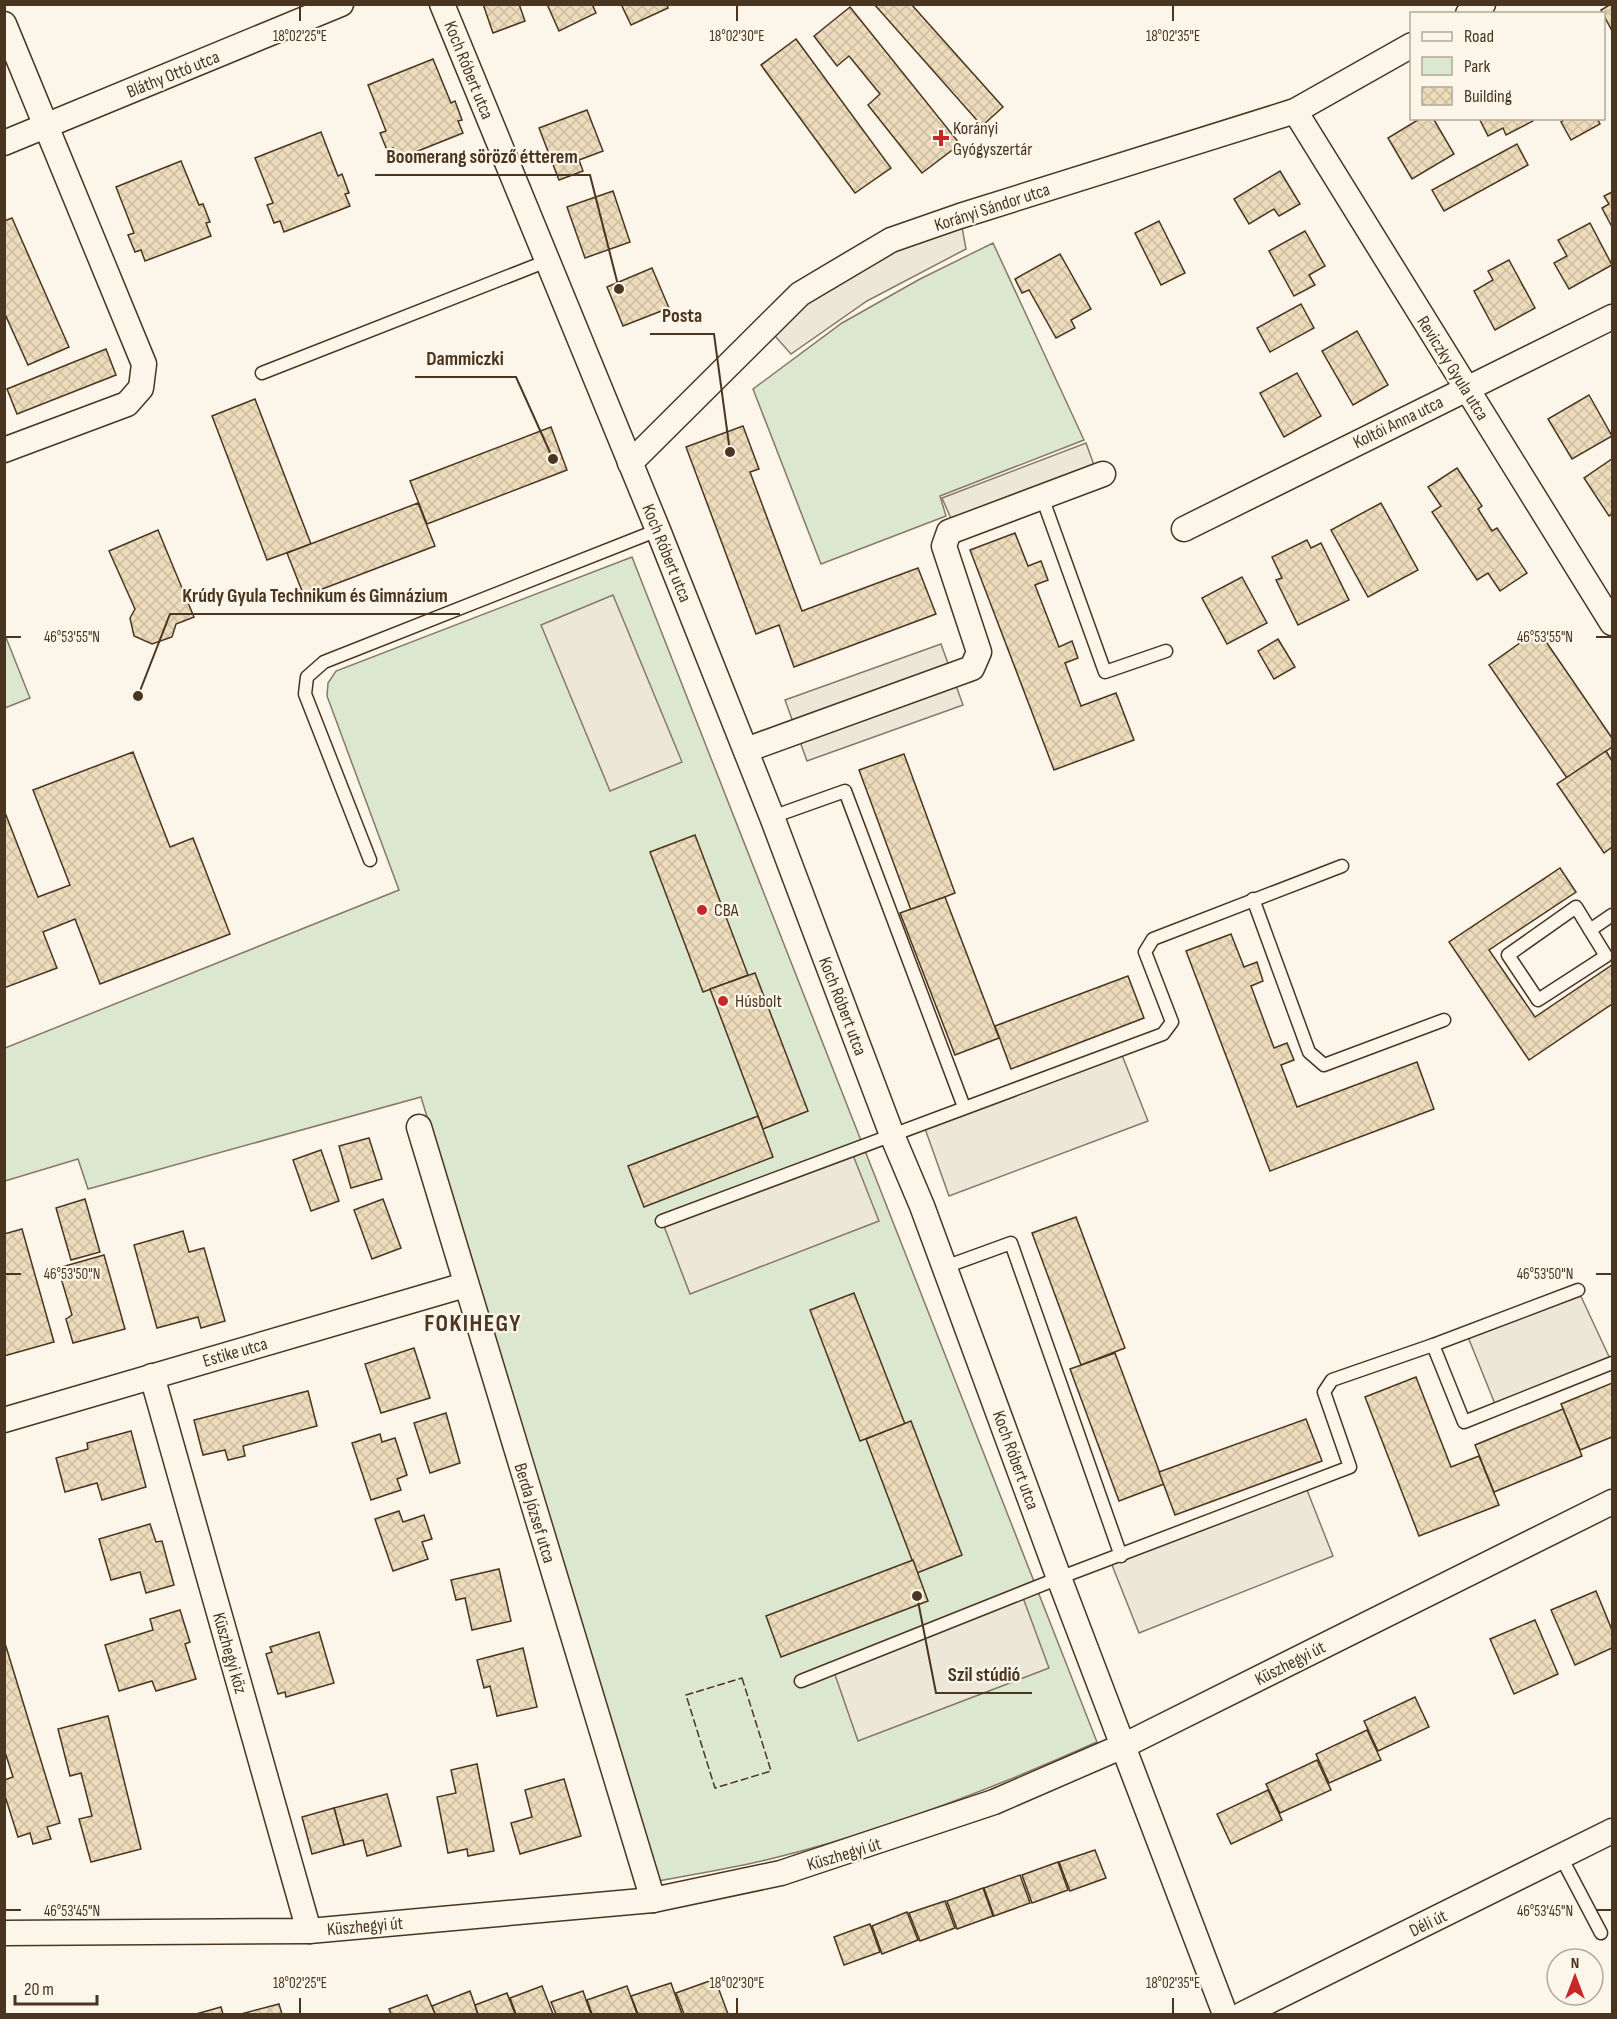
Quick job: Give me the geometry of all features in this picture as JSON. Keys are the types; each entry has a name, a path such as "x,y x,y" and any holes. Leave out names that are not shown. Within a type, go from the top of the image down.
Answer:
{"street":[{"name":"Bláthy Ottó utca","path":"4,143 341,4"},
{"name":"Koch Róbert utca","path":"442,4 746,750 892,1135 945,1267 1059,1578 1225,2014"},
{"path":"1471,12 1484,4"},
{"path":"4,24 48,125 144,364 141,388 127,404 4,450"},
{"name":"Korányi Sándor utca","path":"630,463 800,294 891,240 960,216 1295,111 1410,46"},
{"name":"Reviczky Gyula utca","path":"1295,111 1612,623"},
{"name":"Koltói Anna utca","path":"1184,529 1612,317"},
{"path":"746,750 972,668 979,652 944,546 949,532 1104,474"},
{"name":"Berda József utca","path":"419,1126 465,1285 653,1900"},
{"name":"Estike utca","path":"4,1420 465,1285"},
{"name":"Küszhegyi köz","path":"152,1376 309,1931"},
{"name":"Küszhegyi út","path":"4,1933 309,1931 653,1900 781,1874 897,1837 994,1802 1123,1746 1612,1502"},
{"name":"Déli út","path":"1243,2014 1612,1831"}],"lane":[{"path":"262,373 547,261"},
{"path":"1042,498 1105,672 1166,651"},
{"path":"370,860 304,694 307,677 324,662 658,530"},
{"path":"772,817 845,791 964,1107"},
{"path":"662,1221 1163,1034 1172,1023 1145,952 1154,939 1342,866"},
{"path":"1253,899 1309,1052 1324,1065 1444,1020"},
{"path":"1576,907 1590,930 1606,956 1538,1000 1508,955 1576,907"},
{"path":"1590,930 1612,915"},
{"path":"945,1267 1011,1243 1121,1556"},
{"path":"801,1681 1059,1578 1350,1467 1324,1392 1332,1380 1433,1345 1578,1290"},
{"path":"1433,1345 1464,1422 1612,1363"},
{"path":"1561,1857 1601,1933"}],"green space":[{"path":"993,243 1084,440 940,496 946,516 821,564 753,389 842,323 920,279"},
{"path":"632,557 1097,1742 977,1793 854,1836 756,1862 658,1881 421,1097 88,1189 78,1159 5,1181 5,1048 399,890 327,696 328,683 336,671"},
{"path":"5,635 30,698 4,708"}],"shaded area":[{"path":"960,216 966,249 867,301 791,354 767,327 800,294"},
{"path":"1086,443 1098,476 956,530 942,498"},
{"path":"613,595 682,762 610,791 541,625"},
{"path":"941,644 963,705 807,761 785,700"},
{"path":"1120,1050 1148,1121 949,1196 923,1123"},
{"path":"851,1150 879,1221 690,1294 662,1221"},
{"path":"1578,1290 1612,1363 1497,1409 1466,1332"},
{"path":"1305,1485 1333,1556 1139,1633 1110,1560"},
{"path":"1022,1595 1049,1668 858,1741 833,1669"}],"building":[{"path":"483,4 519,4 525,21 493,33"},
{"path":"547,4 592,4 596,13 559,31"},
{"path":"621,4 667,4 668,8 631,25"},
{"path":"874,4 911,4 1003,107 982,126"},
{"path":"1612,4 1612,31 1605,18 1605,12 1601,10"},
{"path":"850,7 960,144 922,173 868,105 880,94 849,56 837,66 814,36"},
{"path":"796,39 891,168 855,193 761,65"},
{"path":"433,59 451,103 455,101 462,120 458,121 463,133 398,159 393,148 387,150 380,133 386,131 368,85"},
{"path":"587,110 603,151 579,160 583,171 559,180 539,128"},
{"path":"1418,120 1434,120 1454,154 1412,179 1388,138"},
{"path":"1480,120 1533,120 1506,135 1503,128 1488,136"},
{"path":"1564,120 1598,120 1600,124 1571,140 1561,122"},
{"path":"321,132 338,176 342,174 349,193 345,194 350,206 284,232 280,221 274,223 267,205 273,203 255,158"},
{"path":"1517,144 1528,165 1444,211 1432,190"},
{"path":"181,161 199,205 203,204 210,222 206,223 211,236 145,261 141,250 135,252 128,235 134,233 116,187"},
{"path":"1280,171 1300,204 1279,216 1274,209 1249,224 1234,199"},
{"path":"613,191 630,242 585,258 567,207"},
{"path":"1612,192 1612,227 1602,208 1609,204 1604,196"},
{"path":"12,218 69,347 28,365 4,312 4,221"},
{"path":"1159,221 1185,273 1161,285 1135,233"},
{"path":"1590,223 1612,265 1569,289 1554,263 1567,256 1558,240"},
{"path":"1305,231 1325,266 1309,275 1315,285 1294,296 1269,251"},
{"path":"1060,254 1091,309 1071,320 1075,328 1056,338 1029,290 1022,293 1015,279"},
{"path":"1509,260 1535,308 1495,330 1474,291 1493,280 1488,271"},
{"path":"652,268 669,308 623,326 607,287"},
{"path":"1301,304 1314,328 1270,352 1257,328"},
{"path":"1357,331 1388,385 1353,405 1322,351"},
{"path":"106,349 116,375 17,414 7,389"},
{"path":"1297,373 1321,416 1284,437 1260,393"},
{"path":"1589,395 1612,436 1572,459 1548,419"},
{"path":"255,399 311,544 267,560 212,416"},
{"path":"743,426 759,469 750,472 802,611 918,568 936,614 794,667 779,625 756,634 686,447"},
{"path":"551,427 567,470 427,524 410,481"},
{"path":"1612,459 1612,514 1609,516 1584,478"},
{"path":"1457,468 1482,506 1478,509 1492,531 1497,528 1527,573 1500,591 1488,573 1477,580 1432,512 1441,506 1428,487"},
{"path":"418,503 435,546 304,596 287,553"},
{"path":"1381,503 1418,570 1368,597 1331,530"},
{"path":"158,530 194,617 176,624 172,637 152,644 134,636 130,618 135,609 109,551"},
{"path":"1015,533 1028,566 1041,561 1048,580 1035,585 1059,647 1072,641 1078,658 1065,663 1081,706 1116,693 1134,740 1054,770 970,550"},
{"path":"1307,540 1311,548 1321,543 1349,600 1298,625 1276,580 1282,578 1272,557"},
{"path":"1242,577 1267,623 1227,644 1202,598"},
{"path":"1538,630 1612,738 1612,747 1567,778 1489,665"},
{"path":"1278,639 1295,667 1274,679 1258,651"},
{"path":"1606,751 1612,761 1612,847 1604,853 1557,784"},
{"path":"133,752 170,847 193,838 230,934 100,984 75,919 43,932 57,968 4,988 4,810 38,897 70,885 33,790"},
{"path":"904,754 955,893 911,910 859,770"},
{"path":"695,835 748,975 703,992 650,852"},
{"path":"1560,868 1576,892 1489,950 1535,1017 1612,965 1612,1004 1529,1060 1449,942"},
{"path":"945,897 999,1038 955,1055 900,913"},
{"path":"1231,934 1244,967 1257,962 1263,981 1251,986 1274,1048 1287,1043 1294,1060 1281,1065 1297,1107 1417,1062 1434,1109 1270,1171 1186,951"},
{"path":"755,973 808,1111 763,1129 710,989"},
{"path":"1128,976 1144,1018 1011,1069 995,1026"},
{"path":"758,1116 773,1157 644,1207 628,1166"},
{"path":"369,1138 382,1179 351,1188 339,1146"},
{"path":"321,1150 339,1201 311,1211 293,1160"},
{"path":"85,1199 100,1252 71,1260 56,1208"},
{"path":"383,1199 401,1248 372,1259 354,1210"},
{"path":"1076,1217 1125,1348 1081,1365 1032,1233"},
{"path":"22,1229 54,1342 4,1356 4,1234"},
{"path":"183,1231 189,1252 204,1248 225,1321 201,1328 198,1317 157,1328 134,1245"},
{"path":"104,1255 125,1329 73,1343 66,1319 72,1315 58,1268"},
{"path":"854,1293 905,1424 860,1441 810,1310"},
{"path":"414,1348 430,1398 381,1413 365,1364"},
{"path":"1115,1353 1164,1484 1119,1501 1070,1369"},
{"path":"1416,1377 1451,1467 1479,1456 1499,1505 1419,1536 1365,1397"},
{"path":"1612,1383 1612,1437 1580,1450 1561,1404"},
{"path":"308,1391 317,1426 243,1446 245,1456 228,1460 225,1450 203,1455 194,1420"},
{"path":"1563,1409 1582,1456 1494,1492 1475,1445"},
{"path":"446,1413 460,1463 430,1473 414,1423"},
{"path":"1306,1419 1322,1461 1175,1515 1159,1472"},
{"path":"911,1421 962,1555 917,1573 866,1439"},
{"path":"131,1431 146,1487 102,1500 97,1483 65,1492 56,1458 88,1449 87,1443"},
{"path":"380,1434 382,1442 395,1438 407,1475 397,1479 401,1490 371,1500 352,1443"},
{"path":"399,1511 403,1522 424,1515 432,1539 422,1542 428,1559 393,1571 375,1519"},
{"path":"150,1524 156,1542 162,1541 174,1585 146,1593 140,1572 111,1580 99,1539"},
{"path":"913,1560 928,1601 781,1657 766,1616"},
{"path":"499,1569 511,1621 472,1630 465,1598 456,1600 451,1580"},
{"path":"1596,1591 1612,1630 1612,1648 1575,1665 1551,1610"},
{"path":"180,1610 190,1642 185,1644 196,1679 156,1691 152,1681 119,1691 105,1645 153,1630 150,1619"},
{"path":"1535,1620 1558,1674 1514,1694 1490,1639"},
{"path":"319,1632 334,1683 286,1697 285,1692 278,1694 266,1654 272,1652 270,1647"},
{"path":"4,1640 60,1823 47,1827 51,1839 33,1844 30,1833 18,1837 4,1793 4,1780 13,1777 4,1749"},
{"path":"523,1648 537,1707 497,1716 490,1686 484,1688 477,1660"},
{"path":"1415,1697 1429,1727 1378,1751 1364,1721"},
{"path":"108,1716 141,1849 91,1862 79,1819 92,1816 81,1773 70,1776 58,1729"},
{"path":"1367,1730 1381,1760 1329,1783 1316,1754"},
{"path":"1317,1760 1331,1790 1280,1813 1266,1784"},
{"path":"477,1764 494,1851 468,1856 467,1849 448,1853 437,1797 456,1793 451,1770"},
{"path":"564,1779 581,1836 520,1854 511,1823 532,1817 525,1790"},
{"path":"1268,1790 1282,1820 1231,1844 1217,1814"},
{"path":"387,1794 401,1846 367,1856 363,1840 344,1845 334,1808"},
{"path":"334,1808 344,1845 312,1854 302,1817"},
{"path":"1095,1850 1106,1878 1070,1891 1059,1862"},
{"path":"1058,1862 1068,1890 1032,1903 1022,1875"},
{"path":"1020,1875 1030,1903 994,1916 984,1888"},
{"path":"983,1888 993,1916 957,1929 947,1901"},
{"path":"945,1901 955,1928 920,1941 909,1913"},
{"path":"907,1912 918,1940 882,1954 872,1926"},
{"path":"870,1924 880,1952 844,1965 834,1937"},
{"path":"715,1979 728,2014 684,2014 676,1993"},
{"path":"671,1983 682,2014 638,2014 631,1996"},
{"path":"542,1986 553,2014 516,2014 510,1998"},
{"path":"627,1986 637,2014 592,2014 587,2000"},
{"path":"470,1991 478,2014 435,2014 432,2006"},
{"path":"583,1991 591,2014 556,2014 551,2002"},
{"path":"507,1993 515,2014 478,2014 475,2005"},
{"path":"427,1995 435,2014 391,2014 389,2009"},
{"path":"279,2004 282,2014 241,2014"},
{"path":"221,2007 223,2014 196,2014"}],"fence":[{"path":"742,1678 771,1771 715,1788 686,1695 742,1678"}],"place":[{"name":"Korányi Gyógyszertár","path":"941,138"},
{"name":"Boomerang söröző étterem","path":"619,289"},
{"name":"Posta","path":"730,452"},
{"name":"Dammiczki","path":"553,459"},
{"name":"Krúdy Gyula Technikum és Gimnázium","path":"138,696"},
{"name":"CBA","path":"702,910"},
{"name":"Húsbolt","path":"723,1001"},
{"name":"Szil stúdió","path":"917,1596"}],"district":[{"name":"FOKIHEGY","path":"473,1323"}]}
